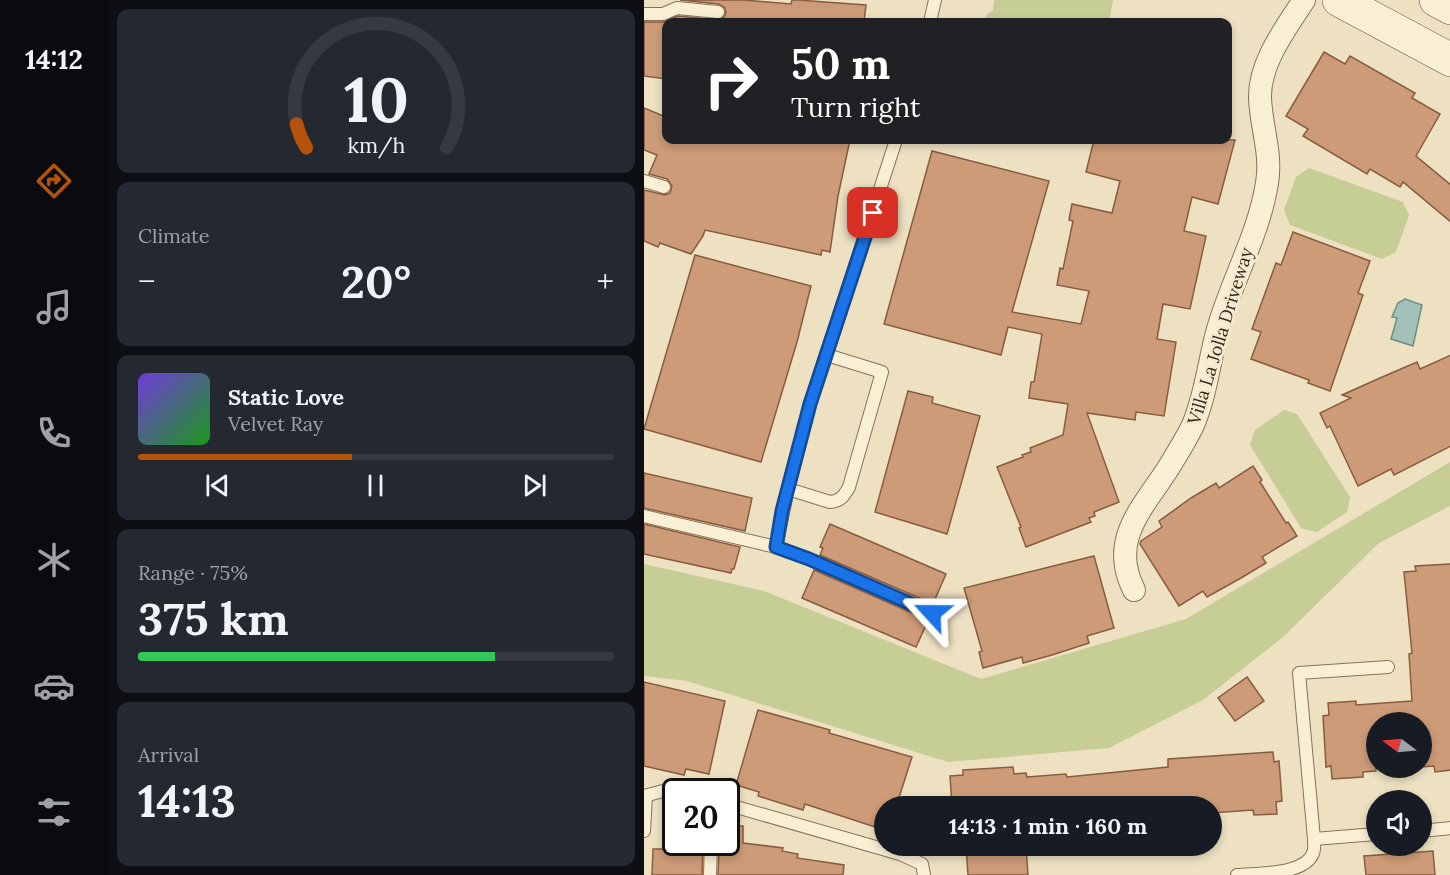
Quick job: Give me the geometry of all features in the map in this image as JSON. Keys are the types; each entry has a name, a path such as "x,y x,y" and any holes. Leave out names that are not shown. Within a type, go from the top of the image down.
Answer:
{"main road":[{"path":"1339,0 1451,60"},
{"path":"1436,0 1451,8"}],"street":[{"name":"Villa La Jolla Driveway","path":"1134,590 1126,574 1123,553 1139,509 1171,465 1193,426 1206,386 1218,329 1261,209 1270,159 1260,97 1262,80 1270,58 1304,0"}],"lane":[{"path":"931,18 935,0"},
{"path":"644,14 663,14 677,8 718,12"},
{"path":"776,547 810,404 895,144"},
{"path":"644,181 664,187"},
{"path":"788,489 830,502 844,497 850,488 882,372 827,355"},
{"path":"644,516 776,547 809,559 932,613"},
{"path":"1237,875 1295,870 1308,862 1314,853 1299,673 1388,667"},
{"path":"644,831 645,796 662,791"},
{"path":"740,808 900,854 922,864 924,875"},
{"path":"1432,830 1451,828"},
{"path":"1314,839 1366,835"},
{"path":"710,875 711,856"}],"green space":[{"path":"994,0 1113,0 1110,18 986,18 993,10"},
{"path":"1309,168 1403,202 1409,215 1396,252 1382,259 1290,225 1284,210 1296,177"},
{"path":"1284,410 1297,414 1350,497 1347,512 1317,532 1301,528 1250,445 1255,430"},
{"path":"1450,462 1450,506 1379,543 1283,637 1203,700 1109,748 948,762 687,681 644,676 644,564 764,591 981,679 1186,619"}],"water":[{"path":"1405,299 1422,305 1413,346 1391,339 1397,318 1392,317 1398,303"}],"building":[{"path":"680,0 744,0 791,4 792,0 798,0 866,5 864,18 722,18 726,13 725,8 719,4"},
{"path":"678,16 698,18 673,18"},
{"path":"644,22 662,22 662,78 644,76"},
{"path":"1324,52 1345,64 1350,56 1415,93 1412,98 1440,114 1416,156 1451,185 1451,222 1403,182 1400,187 1370,169 1367,174 1303,136 1308,129 1286,116"},
{"path":"644,108 662,115 662,144 849,144 838,196 830,252 822,250 821,255 705,230 691,254 660,243 658,247 644,241 644,190 665,195 670,193 672,186 667,179 649,174 657,155 644,150"},
{"path":"1232,140 1235,140 1218,204 1192,197 1184,231 1206,236 1190,309 1163,304 1157,339 1176,342 1164,416 1136,412 1135,420 1087,413 1119,502 1094,512 1095,516 1089,518 1091,522 1026,547 1019,528 1021,527 997,467 1023,457 1022,455 1031,452 1030,448 1063,435 1068,404 1029,398 1042,334 1008,327 1001,355 884,324 932,151 1049,181 1012,312 1081,324 1089,291 1057,285 1060,268 1063,269 1073,221 1069,220 1072,204 1112,213 1120,181 1086,172 1093,144 1232,144"},
{"path":"1293,232 1370,261 1358,293 1363,295 1330,391 1308,383 1309,380 1251,359 1261,332 1252,329 1276,263 1281,265"},
{"path":"695,255 811,286 797,342 761,462 644,429"},
{"path":"1451,355 1451,446 1394,475 1391,469 1358,486 1330,426 1327,428 1320,413 1351,398 1342,395 1380,378 1417,362 1420,369"},
{"path":"908,391 933,397 932,403 980,416 947,534 875,512"},
{"path":"1253,466 1262,480 1260,482 1297,536 1262,557 1266,563 1241,578 1207,597 1203,591 1179,606 1140,544 1141,541 1162,527 1159,521 1191,498 1216,483 1219,488"},
{"path":"644,473 752,498 745,531 644,508"},
{"path":"644,524 740,547 734,569 731,573 644,554"},
{"path":"830,524 946,574 933,604 820,555 823,548 820,547"},
{"path":"1094,556 1114,628 1087,636 1089,643 1052,655 1023,663 1022,657 983,668 979,652 982,651 964,588"},
{"path":"1451,564 1451,770 1435,772 1434,766 1432,766 1432,712 1366,712 1366,772 1363,772 1363,777 1332,779 1331,766 1326,767 1323,716 1329,715 1328,703 1356,701 1356,705 1412,701 1409,654 1412,653 1404,572 1416,571 1415,566"},
{"path":"814,570 926,619 927,623 916,647 802,598"},
{"path":"1247,677 1264,701 1235,721 1218,698"},
{"path":"644,682 725,701 709,774 686,769 684,775 644,766"},
{"path":"758,710 830,730 829,733 912,757 900,796 874,796 874,827 805,804 803,810 758,796 759,792 740,786 740,778 738,778"},
{"path":"1273,752 1274,762 1279,761 1282,801 1276,802 1277,814 1254,815 1253,810 1222,812 1222,796 951,796 950,776 963,775 963,770 1013,767 1014,774 1026,773 1027,777 1066,774 1067,777 1168,767 1168,759"},
{"path":"740,826 743,826 743,843 783,848 782,851 798,854 797,858 844,865 843,875 718,875 719,856 740,856"},
{"path":"653,849 662,849 662,856 703,856 702,875 652,875"},
{"path":"1432,851 1435,875 1366,875 1364,856 1432,856"},
{"path":"967,856 1027,856 1028,875 968,875"}],"route":[{"path":"873,213 836,331 810,404 782,511 776,547 809,559 932,613"}]}
